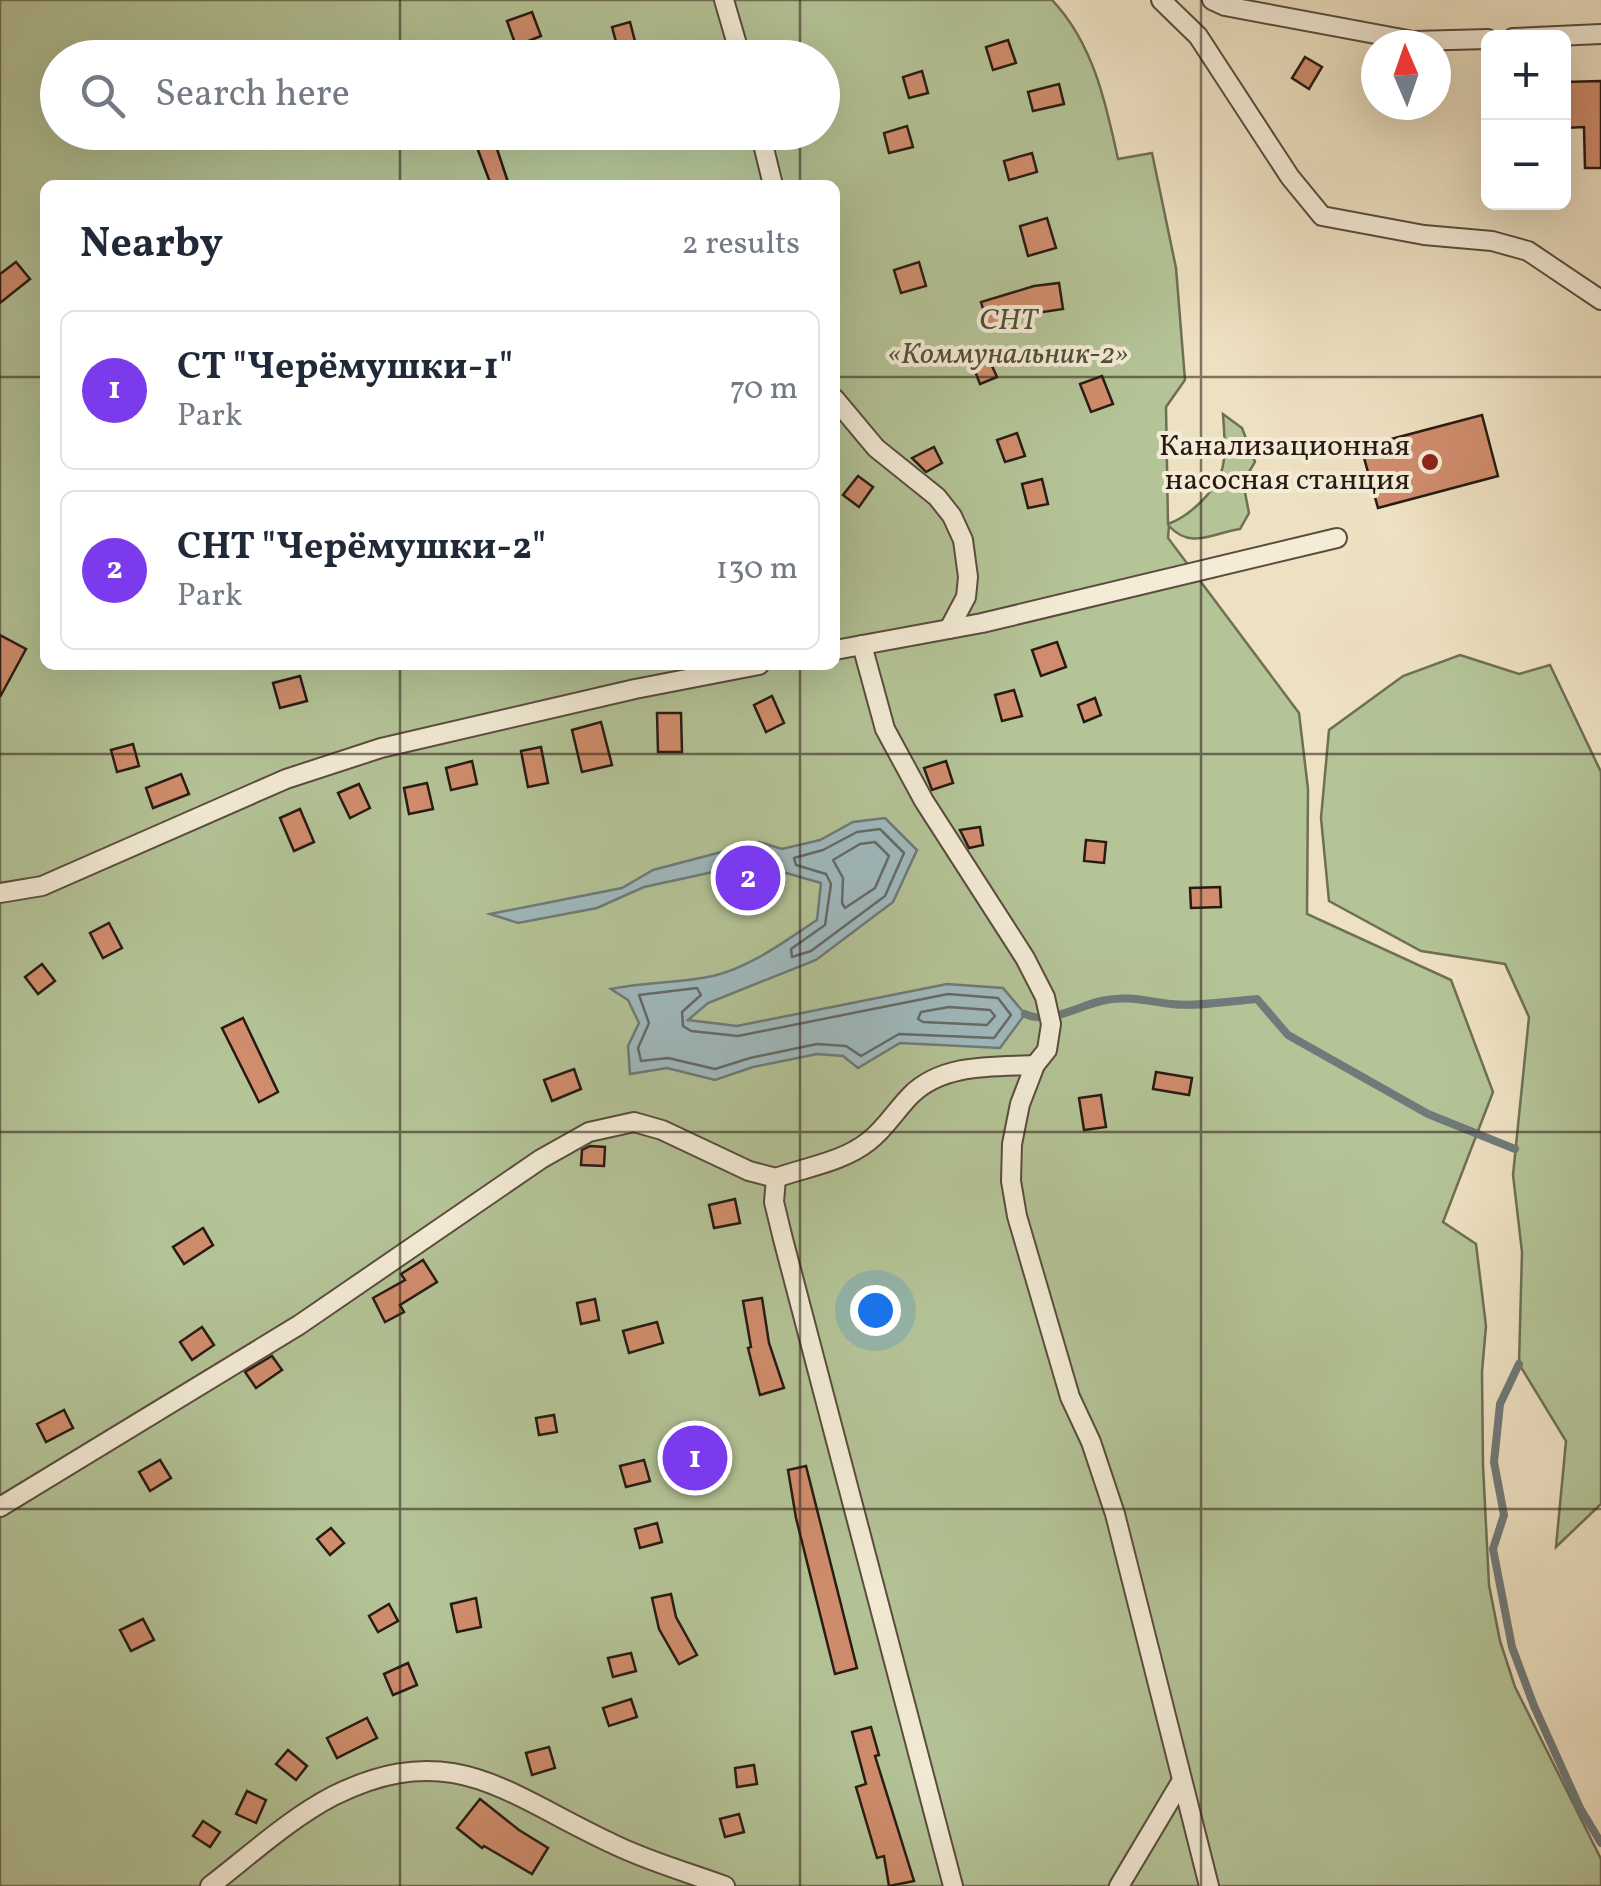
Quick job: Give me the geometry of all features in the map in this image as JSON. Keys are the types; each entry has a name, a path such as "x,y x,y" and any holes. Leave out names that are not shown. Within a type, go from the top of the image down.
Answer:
{"street":[{"path":"724,0 736,40"},
{"path":"1161,0 1198,36 1290,177 1322,216 1424,235 1492,241 1528,251 1601,300"},
{"path":"1212,0 1225,6 1413,41 1481,38"},
{"path":"1571,35 1601,34"},
{"path":"764,150 771,180"},
{"path":"840,405 876,448 937,498 952,516 963,540 968,577 966,597 950,629"},
{"path":"840,649 1147,585 1337,538"},
{"path":"862,645 885,728 924,801 1025,958 1045,996 1051,1024 1047,1050 1036,1065 1020,1104 1012,1144 1011,1180 1017,1216 1070,1397 1091,1442 1115,1514 1209,1886"},
{"path":"0,893 42,886 286,779 381,748 733,670"},
{"path":"0,1506 298,1325 541,1159 589,1132 634,1122 662,1130 749,1171 776,1178 840,1157 869,1142 914,1092 950,1073 1036,1065"},
{"path":"776,1178 774,1202 783,1239 953,1886"},
{"path":"210,1886 332,1797 383,1776 424,1770 458,1772 490,1782 614,1845 725,1886"},
{"path":"1120,1886 1182,1782"}],"green space":[{"name":"СНТ «Коммунальник-2»","path":"0,0 1052,0 1088,54 1103,95 1118,159 1152,153 1176,268 1185,380 1166,407 1168,524 1199,504 1221,473 1225,444 1223,414 1242,428 1255,462 1243,482 1249,513 1240,529 1194,539 1169,526 1168,538 1299,713 1308,789 1307,914 1451,980 1493,1092 1443,1222 1476,1244 1486,1326 1482,1372 1483,1465 1489,1585 1500,1641 1515,1687 1601,1859 1601,1886 0,1886"},
{"path":"1460,655 1519,674 1550,665 1601,772 1601,1504 1556,1547 1566,1441 1519,1364 1522,1252 1513,1175 1529,1017 1505,964 1421,951 1329,901 1321,818 1329,730 1403,676"}],"water":[{"path":"885,818 917,850 893,902 816,960 708,1003 688,1020 737,1026 947,984 1003,988 1025,1014 1000,1048 900,1043 858,1068 843,1056 817,1054 753,1067 715,1080 667,1068 630,1074 628,1046 639,1023 628,1000 611,989 713,976 754,960 817,920 821,883 772,869 736,867 644,887 597,908 518,923 490,914 622,888 653,870 759,842 782,849 820,840 853,822"}],"building":[{"path":"532,12 541,36 514,40 507,21"},
{"path":"630,22 635,40 616,40 612,27"},
{"path":"1008,40 1016,63 993,70 986,47"},
{"path":"1305,57 1322,67 1309,89 1292,78"},
{"path":"922,71 928,93 909,98 903,77"},
{"path":"1601,81 1601,168 1585,168 1584,127 1571,128 1571,82"},
{"path":"1059,84 1064,104 1033,111 1028,92"},
{"path":"907,126 913,147 889,153 884,133"},
{"path":"478,150 497,150 507,180 489,180"},
{"path":"1032,153 1037,172 1009,180 1004,161"},
{"path":"1047,218 1056,248 1028,256 1020,226"},
{"path":"16,262 30,279 0,303 0,274"},
{"path":"919,262 926,286 901,293 894,270"},
{"path":"1059,283 1063,309 1010,317 1012,323 989,329 981,302 1034,286"},
{"path":"987,355 997,377 980,384 971,361"},
{"path":"1102,376 1113,404 1091,412 1080,384"},
{"name":"Канализационная насосная станция","path":"1482,415 1498,476 1378,508 1361,447"},
{"path":"1017,433 1025,456 1005,462 997,440"},
{"path":"934,447 942,463 926,472 912,458"},
{"path":"858,476 873,487 859,507 843,495"},
{"path":"1042,479 1048,504 1028,508 1022,484"},
{"path":"0,635 26,649 0,697"},
{"path":"1057,642 1066,667 1041,676 1032,650"},
{"path":"300,676 307,701 280,708 273,683"},
{"path":"1014,690 1022,716 1002,721 995,695"},
{"path":"772,696 784,723 766,732 754,705"},
{"path":"1095,698 1101,715 1084,722 1078,705"},
{"path":"657,713 681,713 682,752 658,752"},
{"path":"601,722 612,765 582,772 572,730"},
{"path":"133,744 139,766 117,772 111,750"},
{"path":"541,747 548,783 528,787 521,751"},
{"path":"472,761 477,784 451,790 446,768"},
{"path":"946,761 953,783 932,790 924,768"},
{"path":"181,774 189,794 153,808 146,788"},
{"path":"427,783 433,809 409,814 404,788"},
{"path":"359,784 370,808 350,818 338,793"},
{"path":"300,809 314,842 294,851 280,818"},
{"path":"980,827 983,845 969,848 960,830"},
{"path":"1086,840 1106,842 1104,863 1084,861"},
{"path":"1220,887 1221,907 1191,908 1190,888"},
{"path":"109,923 122,948 103,958 90,933"},
{"path":"42,964 55,981 38,994 25,977"},
{"path":"243,1018 278,1092 259,1102 222,1028"},
{"path":"574,1069 581,1089 552,1101 544,1080"},
{"path":"1156,1072 1192,1078 1189,1095 1153,1089"},
{"path":"1101,1095 1106,1127 1084,1130 1079,1098"},
{"path":"605,1147 604,1166 581,1165 582,1150"},
{"path":"735,1199 740,1223 714,1228 709,1205"},
{"path":"203,1228 213,1245 184,1264 173,1247"},
{"path":"423,1260 437,1282 400,1305 404,1312 385,1322 373,1298 405,1280 401,1274"},
{"path":"762,1298 769,1343 784,1388 760,1395 748,1348 751,1347 743,1301"},
{"path":"595,1299 599,1320 581,1324 577,1303"},
{"path":"657,1322 663,1343 629,1353 623,1331"},
{"path":"202,1327 214,1345 192,1360 180,1342"},
{"path":"272,1356 282,1370 256,1388 245,1372"},
{"path":"64,1410 73,1428 46,1442 37,1424"},
{"path":"554,1415 557,1432 539,1435 536,1418"},
{"path":"160,1460 171,1478 150,1491 139,1472"},
{"path":"644,1460 650,1481 626,1487 620,1466"},
{"path":"806,1466 857,1668 835,1674 788,1470"},
{"path":"657,1523 662,1542 640,1548 635,1529"},
{"path":"331,1528 344,1543 330,1555 317,1539"},
{"path":"671,1594 676,1617 697,1655 679,1664 659,1629 652,1598"},
{"path":"476,1598 481,1627 457,1632 451,1604"},
{"path":"389,1604 398,1621 378,1632 369,1616"},
{"path":"143,1619 154,1640 131,1651 120,1630"},
{"path":"631,1653 636,1671 613,1677 608,1658"},
{"path":"408,1663 417,1685 393,1695 384,1674"},
{"path":"631,1699 637,1717 609,1726 603,1708"},
{"path":"367,1718 377,1738 337,1758 327,1738"},
{"path":"871,1727 879,1755 875,1756 914,1881 889,1886 884,1856 877,1858 856,1787 866,1784 852,1732"},
{"path":"549,1747 555,1768 532,1775 526,1753"},
{"path":"288,1750 307,1766 296,1780 276,1764"},
{"path":"754,1765 757,1784 737,1787 735,1768"},
{"path":"247,1791 266,1800 256,1823 236,1814"},
{"path":"480,1799 548,1848 532,1874 482,1848 457,1828"},
{"path":"739,1814 744,1832 725,1837 720,1819"},
{"path":"203,1821 220,1832 210,1847 193,1836"}],"waterway":[{"path":"1025,1014 1053,1016 1119,999 1181,1005 1257,999 1288,1035 1428,1114 1515,1149"},
{"path":"1519,1364 1500,1404 1494,1462 1504,1515 1493,1549 1512,1647 1580,1808 1601,1843"}],"place":[{"name":"Канализационная насосная станция","path":"1430,462"},
{"name":"СНТ \"Черёмушки-2\"","path":"748,878"},
{"name":"СТ \"Черёмушки-1\"","path":"695,1458"}]}
